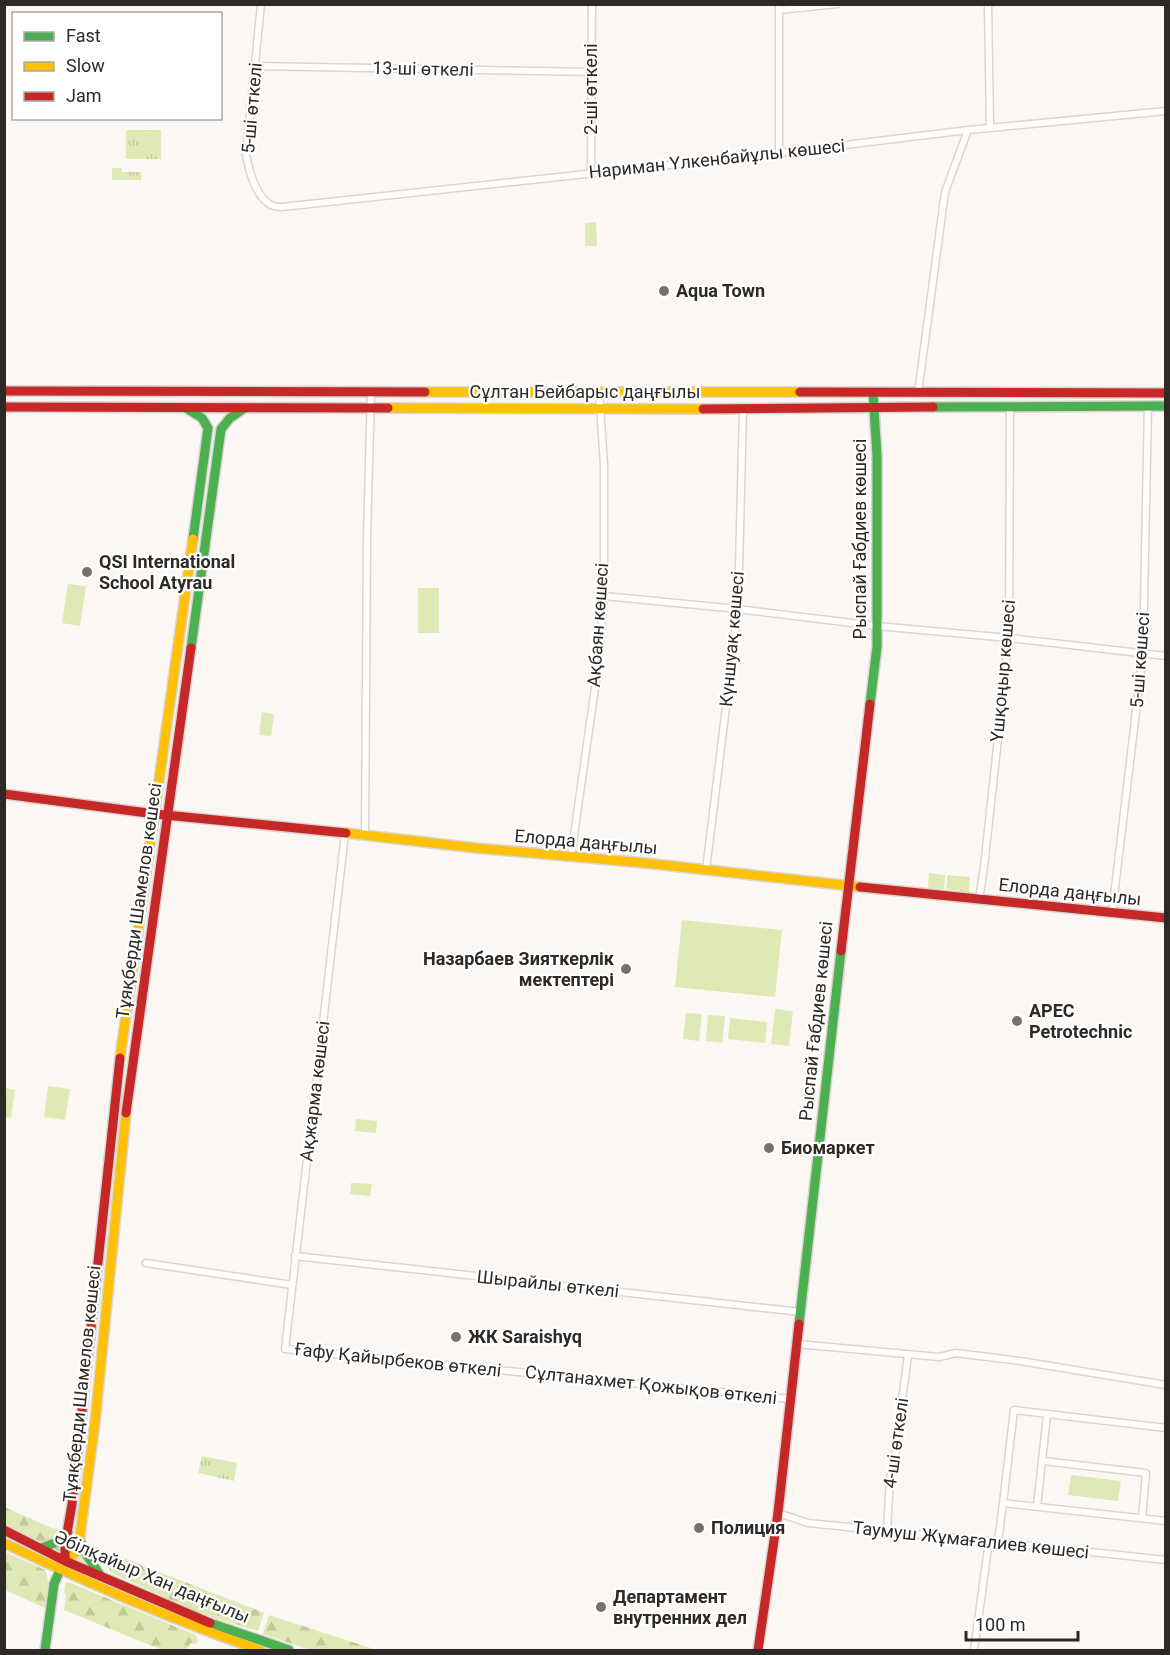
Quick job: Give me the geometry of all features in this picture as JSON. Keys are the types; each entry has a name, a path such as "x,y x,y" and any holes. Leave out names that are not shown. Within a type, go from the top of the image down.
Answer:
{"street":[{"name":"5-ші өткелі","path":"261,4 246,154 249,173 258,191 269,205"},
{"name":"2-ші өткелі","path":"591,173 592,4"},
{"path":"779,153 779,7 837,4"},
{"path":"988,4 990,127"},
{"name":"13-ші өткелі","path":"255,66 591,72"},
{"name":"Нариман Үлкенбайұлы көшесі","path":"269,205 282,207 779,153 968,129 1166,111"},
{"path":"918,393 945,192 968,129"},
{"name":"Сұлтан Бейбарыс даңғылы","path":"4,391 1166,393"},
{"path":"365,835 371,392"},
{"name":"Ақбаян көшесі","path":"571,856 597,674 604,596 604,464 599,392"},
{"name":"Рыспай Ғабдиев көшесі","path":"758,1650 778,1513 877,647 877,456 873,393"},
{"name":"Сұлтан Бейбарыс даңғылы","path":"4,407 601,409 1010,405 1166,406"},
{"name":"Үшқоңыр көшесі","path":"979,900 1009,638 1010,405"},
{"name":"5-ші көшесі","path":"1112,913 1143,653 1148,406"},
{"name":"Күншуақ көшесі","path":"706,870 738,609 743,407"},
{"name":"Тұяқберди Шамелов көшесі","path":"65,1561 117,1082 208,428 202,418 186,408"},
{"name":"Тұяқберди Шамелов көшесі","path":"65,1561 78,1551 80,1541 95,1422 129,1084 221,429 230,418 243,409"},
{"path":"604,596 1166,656"},
{"name":"Елорда даңғылы","path":"4,794 155,814 1166,918"},
{"name":"Ақжарма көшесі","path":"285,1349 345,834"},
{"path":"102,1228 115,1230"},
{"name":"Шырайлы өткелі","path":"295,1256 801,1312"},
{"path":"146,1263 291,1285"},
{"path":"797,1344 939,1357 956,1353 1166,1384"},
{"name":"Ғафу Қайырбеков өткелі","path":"285,1349 511,1372"},
{"name":"4-ші өткелі","path":"887,1531 890,1478 908,1355"},
{"name":"Сұлтанахмет Қожықов өткелі","path":"511,1372 791,1399"},
{"path":"998,1542 1014,1410 1166,1428"},
{"path":"1036,1507 1047,1414"},
{"path":"1043,1461 1146,1473 1142,1518"},
{"path":"1004,1503 1166,1521"},
{"name":"Таумуш Жұмағалиев көшесі","path":"778,1513 808,1523 1166,1560"},
{"name":"Әбілқайыр Хан даңғылы","path":"4,1530 65,1561 209,1623 289,1650"},
{"path":"42,1548 57,1542 68,1532"},
{"path":"80,1541 100,1575"},
{"path":"974,1650 989,1541"},
{"name":"Әбілқайыр Хан даңғылы","path":"4,1543 60,1570 206,1632 260,1650"},
{"path":"45,1650 54,1584 65,1561"}],"green space":[{"path":"126,130 161,130 161,159 126,159"},
{"path":"112,168 122,168 122,172 141,172 141,180 112,180"},
{"path":"596,222 597,246 585,246 585,223"},
{"path":"68,584 86,586 80,626 62,623"},
{"path":"418,588 439,588 439,633 418,633"},
{"path":"262,712 274,714 271,736 259,735"},
{"path":"929,873 945,875 944,889 928,888"},
{"path":"948,875 970,877 969,892 946,889"},
{"path":"682,920 782,930 775,997 675,987"},
{"path":"775,1009 793,1011 789,1046 771,1044"},
{"path":"686,1013 702,1014 699,1041 683,1039"},
{"path":"708,1015 725,1016 722,1043 706,1041"},
{"path":"730,1018 767,1022 765,1043 728,1039"},
{"path":"48,1086 70,1089 65,1120 44,1117"},
{"path":"5,1088 15,1090 11,1118 5,1117"},
{"path":"356,1119 377,1121 376,1133 355,1131"},
{"path":"351,1183 372,1184 370,1196 350,1194"},
{"path":"202,1456 237,1463 234,1481 198,1473"},
{"path":"1071,1475 1121,1481 1118,1501 1068,1495"},
{"path":"4,1507 107,1552 104,1559 95,1568 5,1526"},
{"path":"5,1552 45,1570 48,1584 45,1608 5,1590"},
{"path":"113,1554 264,1613 258,1631 199,1613 110,1572 109,1565"},
{"path":"68,1582 196,1635 198,1641 196,1644 191,1643 186,1650 162,1650 64,1610 65,1583"},
{"path":"269,1615 377,1650 310,1650 263,1634"}],"traffic: fast":[{"path":"870,704 877,647 877,456 873,393"},
{"path":"933,407 1166,406"},
{"path":"186,408 202,418 208,428 193,539"},
{"path":"191,648 221,429 230,418 243,409"},
{"path":"799,1324 841,951"},
{"path":"42,1548 57,1542 68,1532"},
{"path":"80,1541 100,1575"},
{"path":"45,1650 54,1584 60,1570"},
{"path":"210,1623 289,1650"}],"traffic: slow":[{"path":"425,392 800,392"},
{"path":"388,408 703,409"},
{"path":"120,1058 193,539"},
{"path":"346,833 860,887"},
{"path":"65,1561 78,1551 95,1422 126,1113"},
{"path":"4,1543 130,1600 260,1650"}],"traffic: jam":[{"path":"4,391 425,392"},
{"path":"800,392 1166,393"},
{"path":"4,407 388,408"},
{"path":"703,409 933,407"},
{"path":"126,1113 191,648"},
{"path":"841,951 870,704"},
{"path":"4,794 155,814 346,833"},
{"path":"860,887 1166,918"},
{"path":"65,1561 120,1058"},
{"path":"758,1650 778,1513 799,1324"},
{"path":"4,1530 65,1561 210,1623"}],"place":[{"name":"Aqua Town","path":"664,291"},
{"name":"QSI International School Atyrau","path":"87,572"},
{"name":"Назарбаев Зияткерлік мектептері","path":"626,969"},
{"name":"APEC Petrotechnic","path":"1017,1021"},
{"name":"Биомаркет","path":"769,1148"},
{"name":"ЖК Saraishyq","path":"456,1337"},
{"name":"Полиция","path":"699,1528"},
{"name":"Департамент внутренних дел","path":"601,1607"}]}
